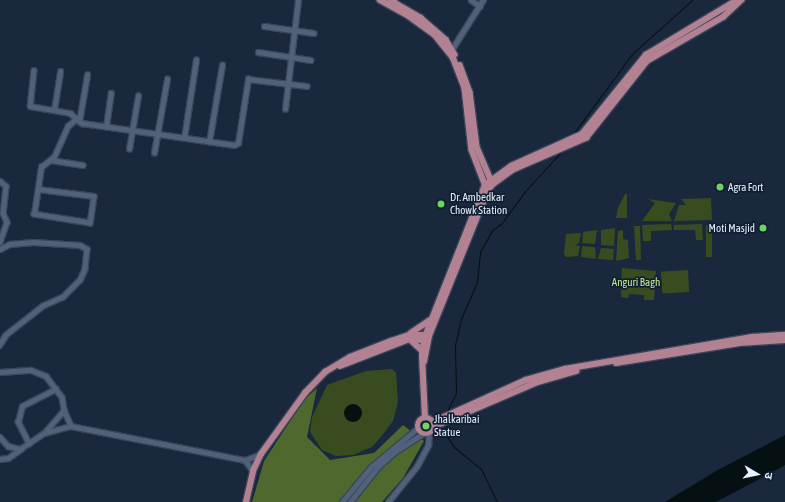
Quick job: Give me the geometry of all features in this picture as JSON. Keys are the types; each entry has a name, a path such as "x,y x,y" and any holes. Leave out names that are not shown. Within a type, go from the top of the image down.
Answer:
{"main road":[{"path":"484,168 494,172 502,171 575,141 586,138 645,59 737,0"},
{"path":"645,59 723,17 741,0"},
{"path":"385,1 395,4 420,18 435,29 452,49 470,92 477,147 484,168 492,182"},
{"path":"385,1 435,35 453,57 464,89 471,141 477,165 480,194"},
{"path":"492,182 540,155"},
{"path":"433,425 425,418 424,364 422,350 487,187 477,165"},
{"path":"424,364 427,337 432,318 480,194 502,171"},
{"path":"246,502 253,471 261,454 305,393 330,369 410,337 432,318"},
{"path":"425,418 421,420 419,427 426,433 433,425 526,380 565,369 753,337 785,335"},
{"path":"410,337 427,337"},
{"path":"410,337 422,350"},
{"path":"451,416 535,383 572,371 739,343 785,340"}],"street":[{"path":"285,109 298,0"},
{"path":"471,0 480,6"},
{"path":"452,49 483,0"},
{"path":"264,26 314,33"},
{"path":"258,52 310,60"},
{"path":"184,138 196,60"},
{"path":"209,142 222,65"},
{"path":"34,70 29,105 70,113 78,120 106,127 209,142 237,144 248,79 307,86"},
{"path":"54,110 60,71"},
{"path":"38,189 94,196 90,223 35,215 38,189 41,167 51,160 68,126 78,120 87,75"},
{"path":"154,154 168,79"},
{"path":"106,127 111,93"},
{"path":"129,150 138,96"},
{"path":"51,160 83,166"},
{"path":"0,181 6,186 3,211 7,222 0,242"},
{"path":"0,249 10,244 33,242 80,245 87,249 85,268 80,280 63,297 43,306 6,335 0,345"},
{"path":"0,372 19,369 37,371 46,376 62,399 64,410 71,426"},
{"path":"29,444 18,422 22,406 56,389"},
{"path":"0,459 12,456 44,433 64,410"},
{"path":"44,433 71,426 246,460 261,454"},
{"path":"342,502 371,467 419,427"},
{"path":"350,502 377,468 393,453 426,433 428,445 417,466 388,502"},
{"path":"0,437 12,448 23,448"},
{"path":"246,460 253,471"}],"green space":[{"path":"625,194 627,194 627,218 616,218 618,208"},
{"path":"711,198 712,220 674,221 679,205 686,205 681,199"},
{"path":"648,199 676,203 669,214 672,221 642,221 655,203"},
{"path":"671,224 672,230 651,231 651,241 643,241 642,225"},
{"path":"702,224 703,240 696,240 695,230 674,230 674,225"},
{"path":"706,225 712,225 712,257 706,257"},
{"path":"634,226 640,226 641,260 636,260"},
{"path":"615,228 614,246 601,245 601,230"},
{"path":"597,230 595,244 582,243 583,232"},
{"path":"623,230 623,239 628,240 629,258 616,261 618,231"},
{"path":"581,233 579,243 575,245 580,246 578,256 566,257 564,254 566,234"},
{"path":"582,246 595,247 596,259 581,257"},
{"path":"601,248 614,249 613,260 598,259"},
{"name":"Anguri Bagh","path":"622,268 656,271 654,300 644,300 644,295 629,294 628,298 621,297"},
{"path":"688,270 689,292 662,293 661,271"},
{"path":"392,369 396,373 398,402 393,421 380,438 372,447 353,455 336,456 322,450 310,432 312,417 327,385 366,371"},
{"path":"317,388 307,437 330,460 374,453 403,425 424,441 403,478 382,502 252,502 264,461 304,400"}],"shaded area":[{"path":"349,404 357,404 362,409 360,420 357,422 349,422 344,417 344,409"},
{"path":"785,435 785,465 716,502 665,502 716,471"}],"waterway":[{"path":"571,137 632,54 692,0"},
{"path":"446,413 456,393 455,345 461,319 477,282 480,252 492,230 501,224 526,190 562,151"},
{"path":"446,424 448,438 454,447 481,469 497,502"}],"place":[{"name":"Agra Fort","path":"720,187"},
{"name":"Dr. Ambedkar Chowk Station","path":"441,204"},
{"name":"Moti Masjid","path":"763,228"},
{"name":"Jhalkaribai Statue","path":"426,426"}]}
